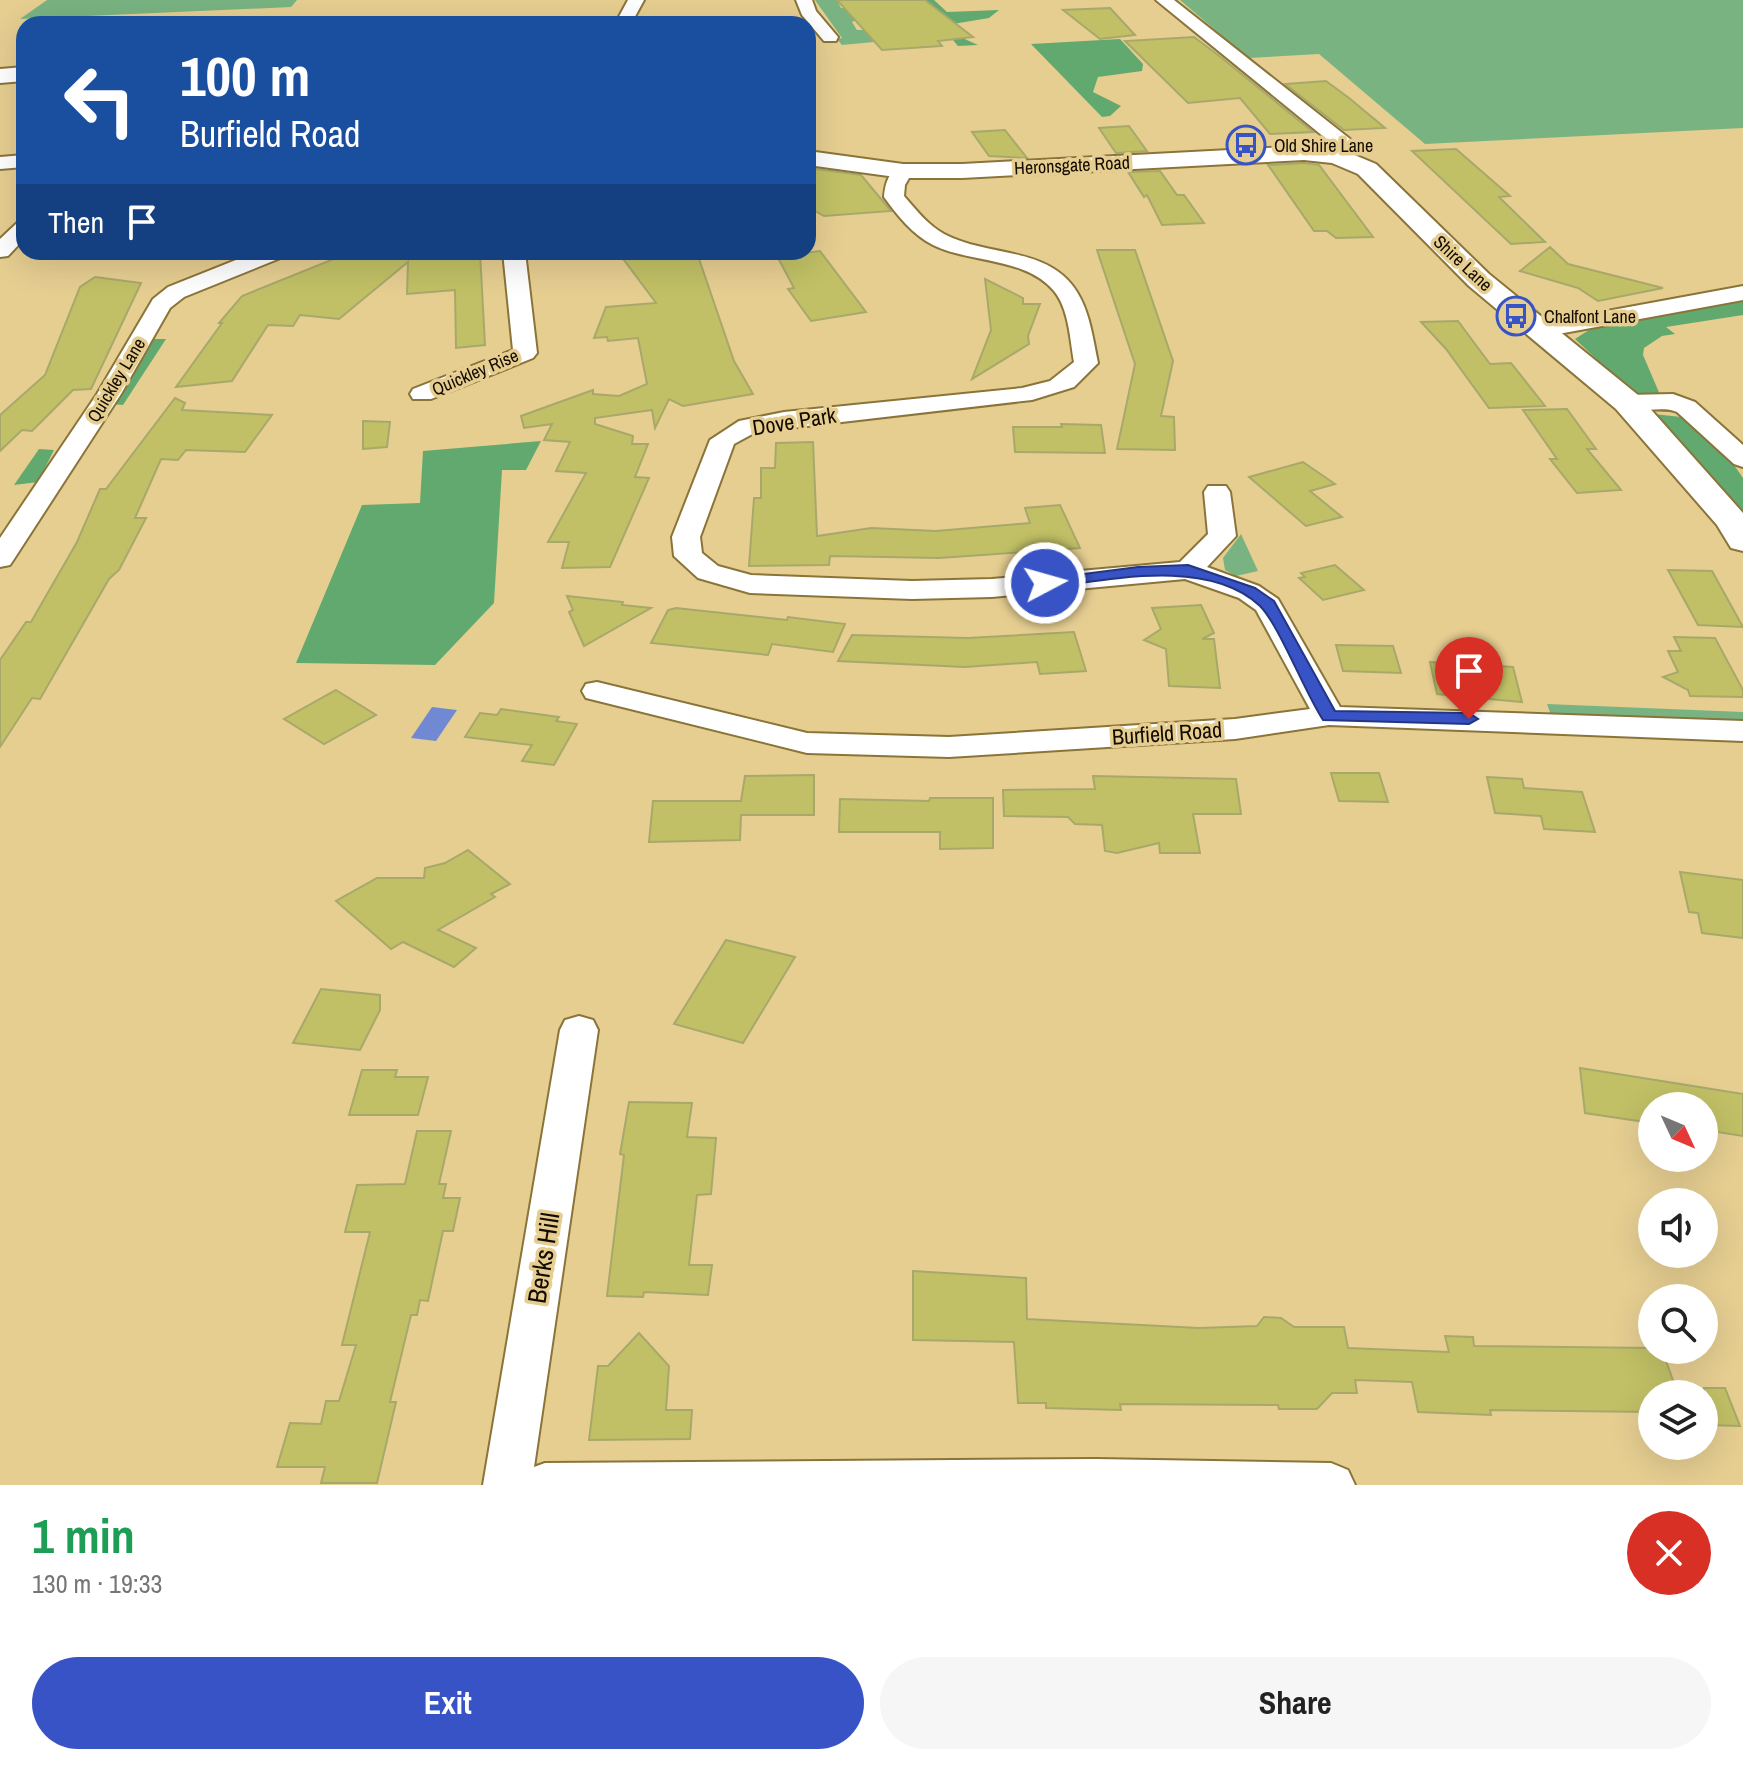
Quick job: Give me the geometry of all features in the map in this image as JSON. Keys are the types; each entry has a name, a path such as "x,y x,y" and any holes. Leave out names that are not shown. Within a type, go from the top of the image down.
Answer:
{"street":[{"path":"1164,0 1343,143 1345,147 1337,156"},
{"name":"Heronsgate Road","path":"816,159 903,171 1290,154 1337,156"},
{"name":"Shire Lane","path":"1337,156 1367,169 1479,280 1627,402 1732,521 1743,541"},
{"name":"Dove Park","path":"903,171 895,185 894,197 920,227 942,242 1028,265 1063,286 1077,323 1086,363 1074,379 1053,389 1022,395 784,419 748,426 723,440 714,457 686,537 688,556 708,572 750,584 912,590 992,588 1188,570 1249,592 1268,605 1329,716"},
{"path":"0,251 16,235"},
{"name":"Quickley Lane","path":"0,559 109,394 161,304 176,292 255,260"},
{"name":"Quickley Rise","path":"424,395 525,353 515,260"},
{"path":"1542,330 1743,293"},
{"path":"1627,402 1673,401 1686,407 1743,459"},
{"path":"1188,570 1222,536 1217,492"},
{"name":"Burfield Road","path":"597,691 807,743 949,747 1235,729 1329,716 1743,731"},
{"name":"Berks Hill","path":"507,1485 579,1030"},
{"path":"545,1485 1096,1481 1331,1485"}],"green space":[{"path":"47,0 297,0 291,7 24,16"},
{"path":"815,0 837,0 841,8 848,8 857,20 852,22 857,30 865,30 874,42 842,45 837,39 842,38"},
{"path":"919,0 934,0 947,12 999,10 989,18 953,24 958,36 978,45 958,46"},
{"path":"1180,0 1743,0 1743,128 1425,144 1319,54 1248,58"},
{"path":"1120,39 1143,64 1142,71 1098,77 1093,92 1121,106 1110,116 1102,117 1031,44"},
{"path":"1743,298 1743,315 1666,327 1675,334 1662,336 1644,348 1643,355 1661,397 1638,398 1575,339 1592,328"},
{"path":"153,339 166,339 123,405 111,404"},
{"path":"1654,414 1690,418 1725,452 1743,478 1743,517"},
{"path":"541,441 526,470 502,470 494,603 435,665 296,663 362,505 420,503 423,451"},
{"path":"39,449 54,450 38,482 14,485"},
{"path":"1241,534 1258,571 1236,576 1225,570 1223,558"},
{"path":"1547,704 1743,712 1743,723 1551,715"}],"water":[{"path":"432,707 457,710 436,741 411,738"}],"building":[{"path":"837,0 925,0 973,37 938,41 942,46 882,50"},
{"path":"1110,8 1135,35 1100,39 1063,10"},
{"path":"1194,37 1313,132 1270,134 1240,98 1188,103 1125,41"},
{"path":"1326,81 1385,128 1344,130 1285,84"},
{"path":"1129,126 1147,151 1116,153 1099,128"},
{"path":"1005,130 1027,158 989,156 972,132"},
{"path":"1456,149 1510,196 1499,197 1545,242 1511,244 1412,151"},
{"path":"1268,165 1319,165 1373,237 1336,238 1327,231 1314,231"},
{"path":"816,169 861,175 891,211 824,216 816,212"},
{"path":"1160,171 1177,195 1184,195 1204,223 1162,225 1147,195 1144,197 1128,172"},
{"path":"1550,247 1568,264 1663,288 1598,301 1578,288 1520,271"},
{"path":"1097,250 1135,250 1173,361 1161,416 1174,417 1175,450 1117,449 1135,364"},
{"path":"816,251 820,251 866,312 811,321 788,289 794,288 779,260 816,260"},
{"path":"331,260 480,260 485,345 456,348 455,290 407,294 408,262 339,319 300,315 293,326 268,325 232,381 176,387 222,323 219,323 242,296"},
{"path":"624,260 699,260 734,361 753,394 683,406 669,399 655,428 652,410 595,418 595,424 633,436 632,444 648,444 635,477 649,478 610,567 562,568 569,542 548,542 586,473 556,471 570,442 544,440 552,424 524,428 521,416 593,390 593,394 619,396 647,384 638,338 608,341 607,337 594,338 606,307 656,303"},
{"path":"95,277 141,283 91,389 73,390 32,431 22,430 0,451 0,415 45,375 80,287"},
{"path":"985,279 1023,298 1023,304 1040,304 1028,336 1029,344 972,379 991,330"},
{"path":"1458,321 1490,364 1511,363 1545,406 1489,408 1446,349 1421,322"},
{"path":"175,398 185,403 182,410 272,415 245,452 186,450 178,460 161,459 135,518 146,518 119,570 109,579 40,699 32,698 0,747 0,660 26,622 31,622 77,542 100,489 106,489"},
{"path":"1567,409 1596,449 1587,449 1621,490 1577,493 1550,459 1557,459 1523,410"},
{"path":"363,421 390,422 387,447 363,449"},
{"path":"1061,424 1101,425 1105,453 1015,452 1013,427 1062,427"},
{"path":"813,442 817,536 871,528 936,531 1030,523 1025,508 1060,505 1080,548 939,558 830,556 829,565 749,566 754,498 761,498 761,468 775,468 776,443"},
{"path":"1303,462 1335,484 1310,491 1342,517 1306,526 1249,477"},
{"path":"1335,565 1364,590 1323,600 1299,578 1305,577 1301,573"},
{"path":"1668,570 1712,571 1743,627 1698,625"},
{"path":"567,596 651,608 584,646 569,612 573,610"},
{"path":"1201,605 1214,633 1202,639 1214,639 1220,688 1169,686 1166,649 1144,640 1161,629 1152,608"},
{"path":"676,608 845,624 833,652 772,644 768,655 651,643 668,610"},
{"path":"1074,632 1086,671 1040,674 1037,662 965,667 838,661 852,635 968,638"},
{"path":"1674,637 1715,638 1743,690 1743,697 1690,696 1688,690 1663,677 1678,672 1668,651 1681,651"},
{"path":"1336,645 1393,646 1401,673 1343,671"},
{"path":"1430,662 1513,667 1522,702 1437,694"},
{"path":"336,690 376,715 324,744 284,719"},
{"path":"501,709 559,717 556,721 577,724 554,765 522,761 532,745 465,737 480,713 497,715"},
{"path":"1331,773 1379,773 1388,802 1339,801"},
{"path":"814,775 814,815 741,815 740,840 649,842 653,801 741,801 745,776"},
{"path":"1093,776 1236,779 1241,814 1193,814 1200,853 1160,853 1159,843 1117,853 1105,851 1102,825 1075,824 1068,817 1004,816 1003,790 1095,789"},
{"path":"1487,777 1522,779 1524,788 1582,792 1595,832 1544,829 1541,816 1495,813"},
{"path":"930,798 993,798 993,848 940,849 940,832 839,832 840,799 929,801"},
{"path":"468,850 510,884 491,894 495,897 438,930 476,948 454,967 403,942 391,949 336,901 377,878 424,878 425,868 445,863"},
{"path":"1680,872 1743,880 1743,938 1702,933 1698,913 1689,912"},
{"path":"726,940 795,957 743,1043 674,1024"},
{"path":"321,989 380,995 380,1010 360,1050 293,1043"},
{"path":"1580,1068 1743,1094 1743,1136 1718,1132 1718,1092 1638,1092 1638,1121 1585,1113"},
{"path":"362,1070 397,1070 395,1077 428,1077 418,1115 349,1115"},
{"path":"629,1102 692,1103 687,1137 716,1138 711,1194 697,1195 689,1265 712,1265 708,1295 644,1292 643,1297 607,1296 624,1155 620,1154"},
{"path":"417,1131 451,1131 439,1184 446,1184 443,1198 460,1198 453,1231 443,1231 428,1301 420,1300 417,1315 411,1315 390,1402 396,1402 377,1483 321,1483 325,1467 277,1467 290,1423 321,1424 326,1401 339,1401 356,1345 342,1345 370,1232 345,1232 357,1185 405,1184"},
{"path":"913,1271 1026,1278 1027,1319 1199,1328 1257,1326 1264,1317 1281,1318 1294,1327 1344,1327 1348,1348 1449,1352 1445,1336 1473,1337 1474,1346 1638,1348 1638,1364 1667,1364 1673,1380 1638,1380 1638,1412 1490,1410 1491,1415 1418,1412 1412,1382 1355,1380 1357,1393 1332,1393 1317,1409 1279,1409 1278,1405 1120,1404 1121,1410 1046,1408 1046,1403 1018,1403 1014,1342 913,1340"},
{"path":"639,1333 669,1366 666,1410 692,1410 690,1439 589,1440 598,1366 608,1366"},
{"path":"1718,1388 1725,1388 1740,1426 1718,1425"}],"place":[{"name":"Old Shire Lane","path":"1246,145"},
{"name":"Chalfont Lane","path":"1516,316"}],"route":[{"path":"1045,583 1138,572 1188,570 1249,592 1268,605 1329,716 1469,719"}]}
